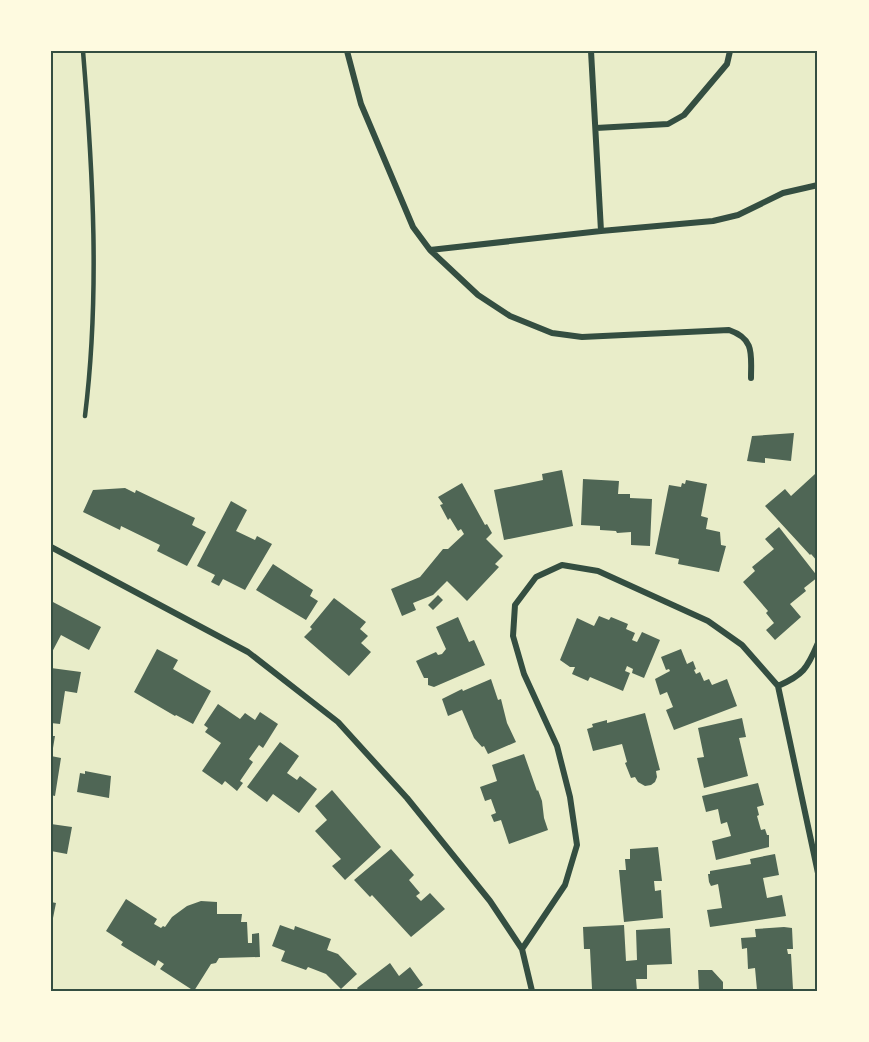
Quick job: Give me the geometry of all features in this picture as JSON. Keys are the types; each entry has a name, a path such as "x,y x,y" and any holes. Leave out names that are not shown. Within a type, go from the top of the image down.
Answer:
{"street":[{"path":"347,51 361,104 413,227 430,250 478,295 510,316 552,333 582,337 729,330 741,334 748,342 751,378"},
{"path":"591,51 601,231"},
{"path":"596,128 668,124 684,115 727,64 730,51"},
{"path":"430,250 713,221 738,214 783,193 818,185"},
{"path":"51,547 248,652 338,722 415,807 490,900 522,949 532,991"},
{"path":"522,949 566,885 577,845 570,797 557,746 525,674 513,636 515,605 536,577 562,565 598,571 708,621 742,645 778,686 818,873"},
{"path":"778,686 799,677 813,656 818,643"}],"lane":[{"path":"83,51 94,203 94,286 90,371 85,416"}],"building":[{"path":"794,433 791,461 765,458 765,463 747,461 752,436"},
{"path":"562,470 573,526 504,540 494,490 543,480 542,474"},
{"path":"815,474 818,477 818,562 765,506 785,489 791,496"},
{"path":"583,479 619,481 618,494 630,494 630,498 652,499 650,546 631,545 631,532 617,533 600,530 600,526 581,525"},
{"path":"686,480 707,484 701,516 708,518 706,529 720,532 721,545 726,546 719,572 678,564 679,559 655,554 669,485 681,487"},
{"path":"462,483 485,525 487,524 492,533 486,539 503,556 495,564 499,567 467,601 447,581 433,595 413,603 416,610 402,616 391,589 420,577 443,549 448,549 464,534 461,529 458,531 450,518 448,520 438,497"},
{"path":"125,488 135,493 136,490 195,518 192,525 206,532 187,566 157,551 160,545 121,526 120,530 83,512 93,490"},
{"path":"231,501 247,510 236,531 255,540 257,536 272,544 245,590 223,579 219,586 211,582 215,575 197,566"},
{"path":"779,527 818,577 790,604 801,617 775,640 766,630 774,623 766,613 768,611 743,582 755,571 752,567 774,549 765,539"},
{"path":"273,564 313,590 310,596 318,601 306,620 256,590"},
{"path":"438,595 443,600 433,610 428,605"},
{"path":"334,598 366,622 360,629 368,636 361,643 371,652 349,676 304,637"},
{"path":"51,601 101,627 89,650 61,635 51,654"},
{"path":"599,616 609,620 611,617 628,624 626,629 635,633 632,640 637,642 642,632 660,640 644,678 632,673 633,669 627,666 625,671 630,673 623,691 590,677 588,681 572,674 575,667 570,667 560,660 577,618 594,626"},
{"path":"458,617 469,642 474,640 485,665 434,687 428,685 428,678 424,678 416,661 436,652 438,655 442,654 446,649 436,627"},
{"path":"157,649 178,660 173,669 211,691 193,724 134,692"},
{"path":"681,649 687,664 693,661 696,674 700,672 704,681 709,679 712,685 727,679 737,706 674,730 666,710 673,707 667,692 660,695 655,679 670,671 666,670 661,657"},
{"path":"51,668 81,672 77,693 65,691 60,724 51,723"},
{"path":"491,679 498,700 501,699 507,723 516,742 488,754 484,746 482,747 474,738 462,710 448,716 442,699"},
{"path":"218,704 240,719 245,713 255,720 260,712 278,724 263,748 259,745 249,759 253,762 240,781 243,783 237,791 225,781 222,785 202,771 221,743 205,732 208,728 204,725"},
{"path":"645,713 660,770 656,771 655,782 645,786 635,777 631,778 625,763 627,762 622,744 593,751 587,729 593,727 592,724 607,720 607,723"},
{"path":"742,718 746,737 739,738 748,776 704,788 697,758 704,757 698,728"},
{"path":"51,736 55,736 52,754 51,754"},
{"path":"280,742 299,756 287,773 297,780 300,776 317,789 299,813 273,794 267,802 247,787"},
{"path":"524,754 542,801 548,830 509,844 501,820 494,822 491,815 496,813 491,799 485,801 480,787 497,781 492,765"},
{"path":"51,756 61,758 55,796 51,795"},
{"path":"85,771 111,776 109,798 77,792 80,773 85,774"},
{"path":"758,783 764,805 757,807 759,815 757,816 761,830 765,829 769,835 769,847 716,860 712,841 731,836 727,822 721,824 718,809 706,812 702,796"},
{"path":"332,790 381,847 345,880 332,866 341,859 315,831 327,820 315,806"},
{"path":"51,824 72,827 67,854 51,851"},
{"path":"658,847 662,881 654,881 655,891 661,890 663,918 624,922 619,870 626,870 625,859 630,859 630,849"},
{"path":"391,849 414,875 409,880 420,893 416,896 421,901 430,893 445,909 411,937 372,895 370,897 354,880"},
{"path":"775,854 779,875 763,878 767,898 782,895 786,916 710,927 707,910 722,908 718,884 711,886 709,882 710,871 751,864 750,859"},
{"path":"126,899 157,919 154,924 161,928 165,927 172,917 187,906 201,901 217,902 217,914 242,914 241,922 247,922 248,943 252,943 252,934 259,933 260,957 219,958 216,963 211,964 194,991 160,969 164,964 158,960 155,966 121,945 123,942 106,931"},
{"path":"51,902 56,903 52,923 51,923"},
{"path":"280,925 294,930 295,926 331,939 327,950 338,954 357,974 341,989 326,974 281,961 285,951 272,946"},
{"path":"624,925 626,961 637,960 636,930 670,928 672,964 647,965 647,979 636,979 637,991 592,989 590,949 584,949 583,927"},
{"path":"792,928 793,949 787,949 788,954 791,954 793,989 757,990 755,968 748,969 747,948 742,949 741,938 756,937 755,929"},
{"path":"390,963 399,976 410,967 423,985 414,991 359,991 357,988"},
{"path":"698,970 712,970 723,982 723,991 699,991"}]}
